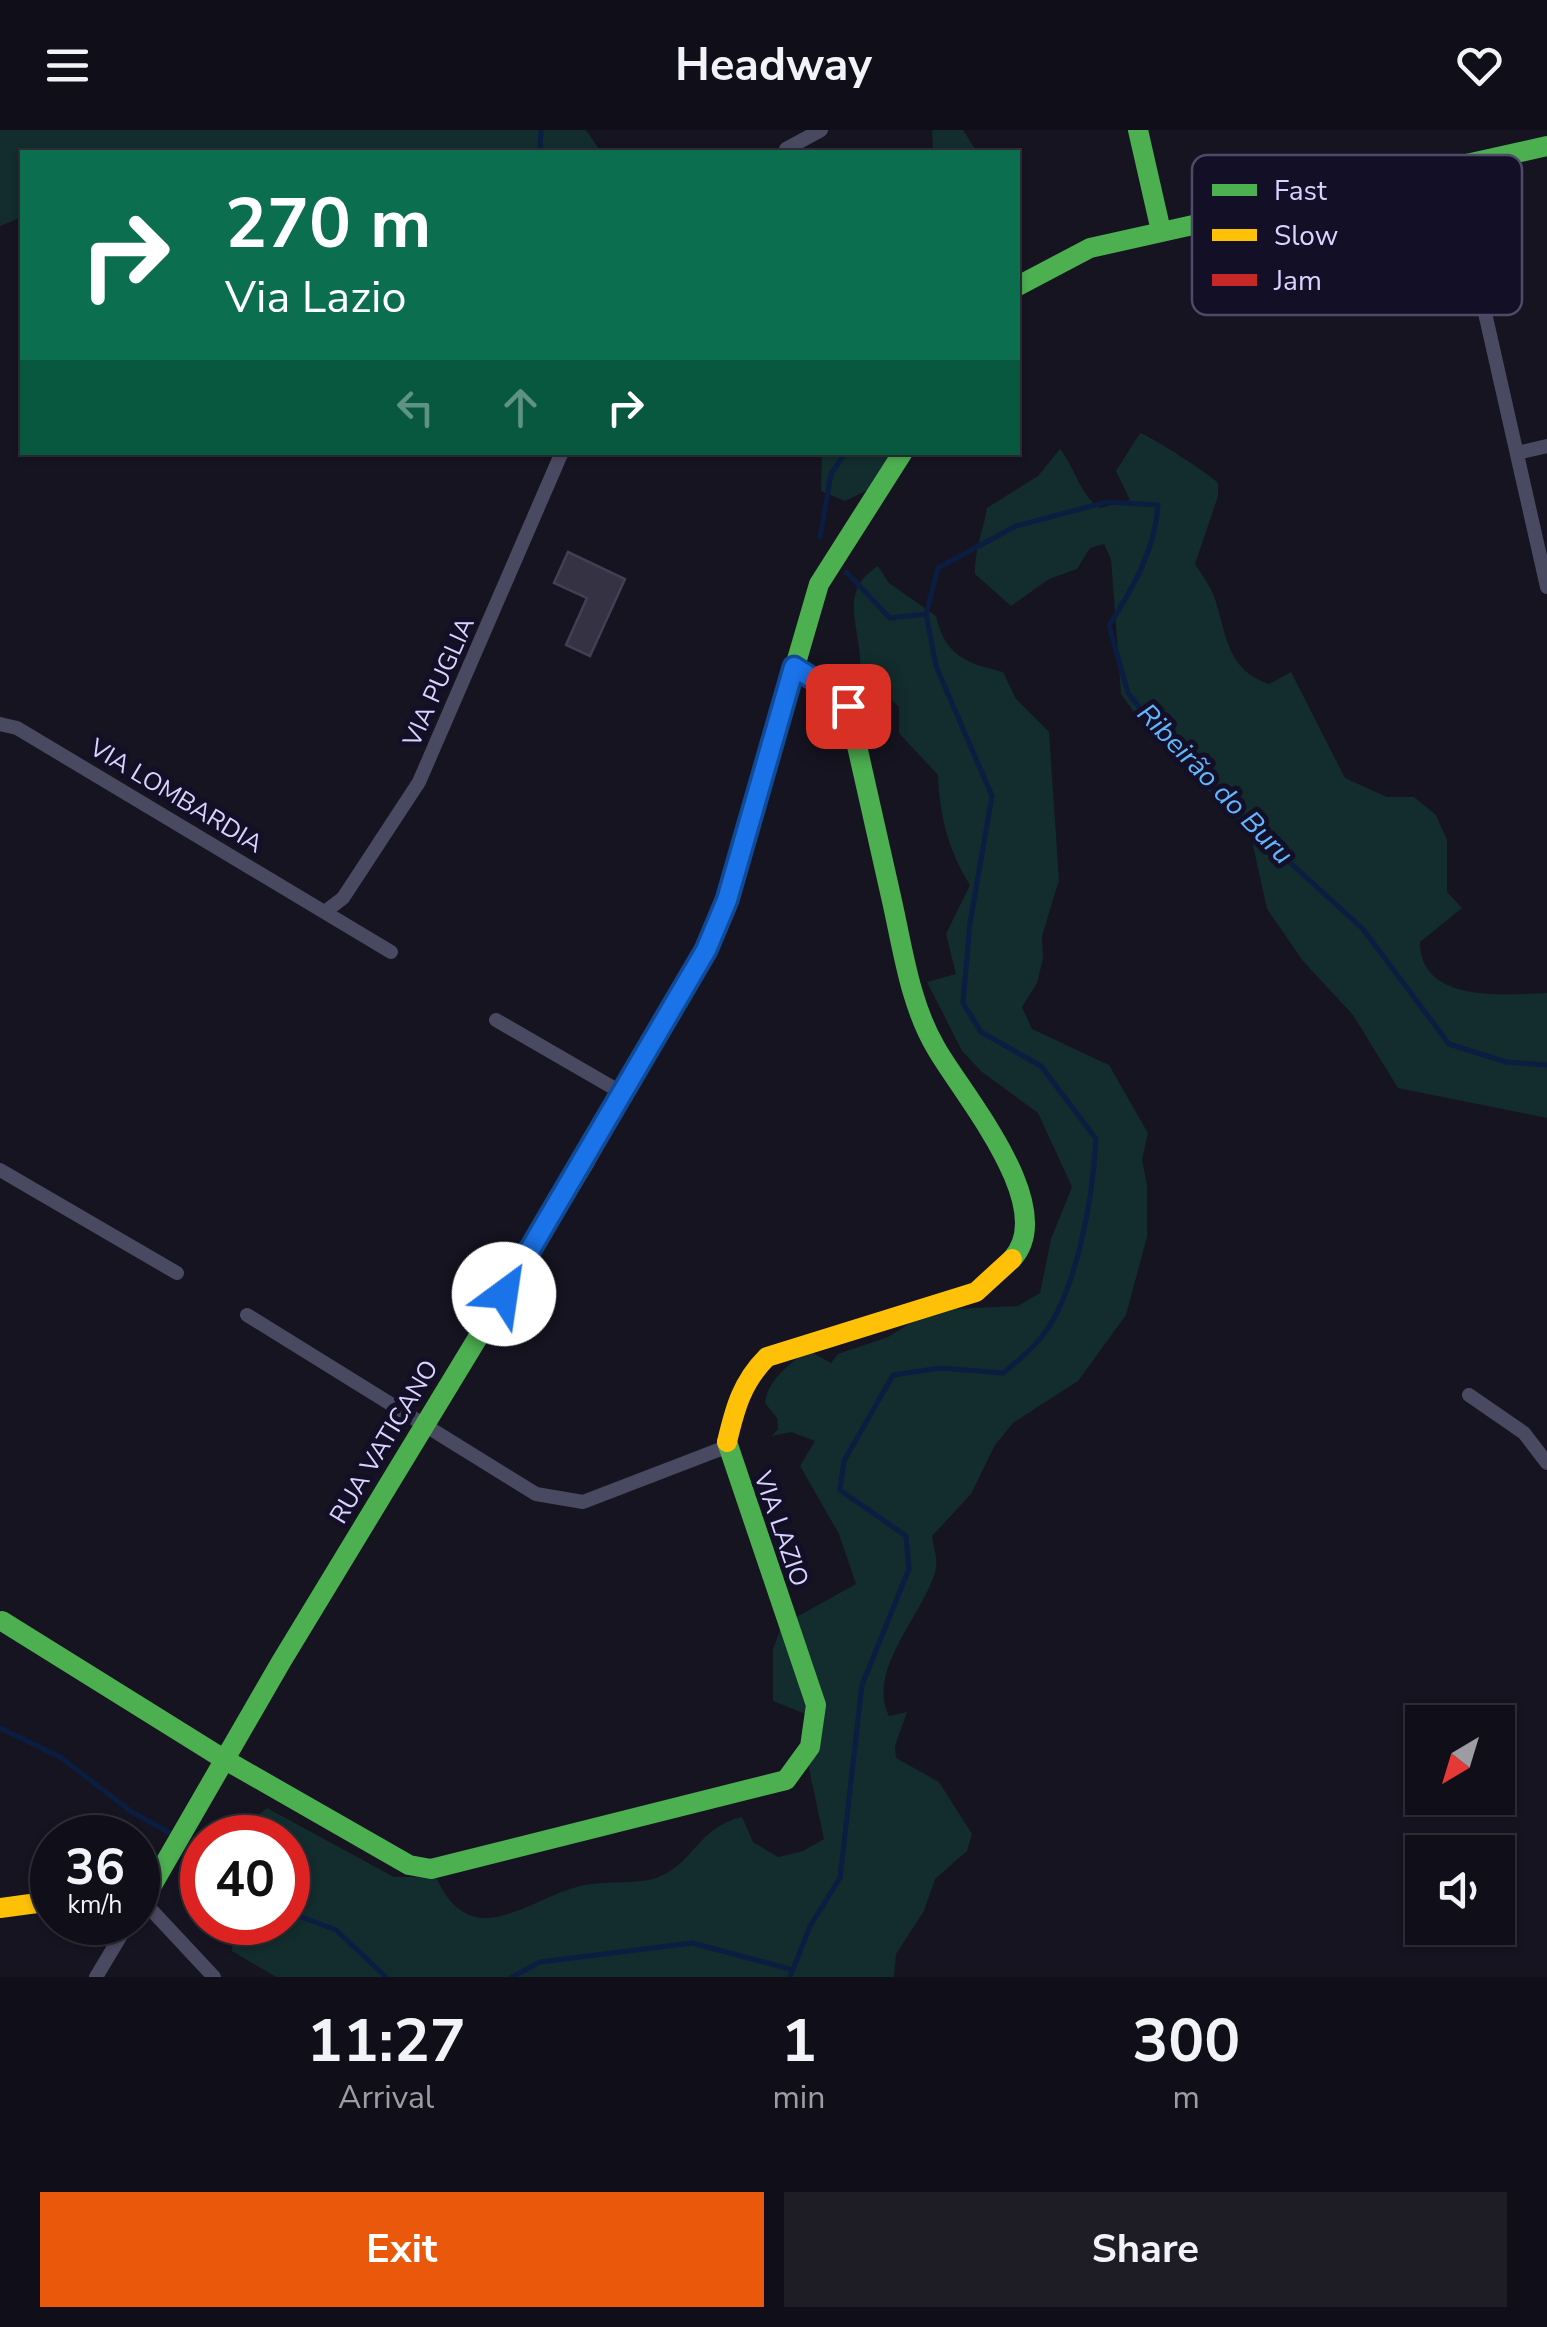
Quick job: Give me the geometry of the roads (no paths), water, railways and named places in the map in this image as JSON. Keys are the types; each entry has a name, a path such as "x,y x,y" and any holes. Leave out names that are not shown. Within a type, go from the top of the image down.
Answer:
{"street":[{"path":"786,150 822,130"},
{"path":"1138,130 1161,230"},
{"path":"1504,155 1547,146"},
{"path":"1020,285 1090,248 1192,223"},
{"path":"1486,315 1547,587"},
{"path":"1517,453 1547,446"},
{"name":"VIA PUGLIA","path":"326,911 343,898 419,782 561,455"},
{"name":"RUA VATICANO","path":"160,1866 624,1094 706,950 727,900 819,584 901,455"},
{"name":"VIA LAZIO","path":"2,1621 222,1758 409,1865 431,1869 786,1780 810,1747 816,1705 726,1448 736,1402 750,1374 768,1358 976,1292 1016,1255 1025,1225 1023,1199 994,1136 934,1045 911,987 848,706 834,692 794,667"},
{"name":"VIA LOMBARDIA","path":"0,724 17,728 391,952"},
{"path":"496,1020 624,1094"},
{"path":"0,1170 177,1272"},
{"path":"247,1315 536,1494 583,1502 726,1448"},
{"path":"1469,1395 1524,1433 1547,1463"},
{"path":"0,1908 30,1904"},
{"path":"160,1924 214,1977"},
{"path":"96,1977 115,1945"}],"waterway":[{"path":"540,150 541,130"},
{"path":"820,537 831,474 844,455"},
{"name":"Ribeirão do Buru","path":"790,1977 810,1926 840,1878 862,1685 909,1569 906,1536 840,1490 844,1461 893,1375 941,1368 1003,1373 1038,1341 1052,1322 1073,1273 1087,1216 1094,1162 1096,1139 1041,1066 981,1032 963,1003 970,923 992,796 936,666 926,614 938,568 1016,526 1107,502 1158,505 1148,553 1109,626 1128,693 1171,747 1240,817 1363,929 1449,1044 1506,1062 1547,1065"},
{"path":"846,572 890,618 926,614"},
{"path":"0,1728 60,1757 132,1812 168,1832"},
{"path":"310,1920 336,1930 386,1977"},
{"path":"512,1977 540,1962 692,1943 790,1969"}]}
